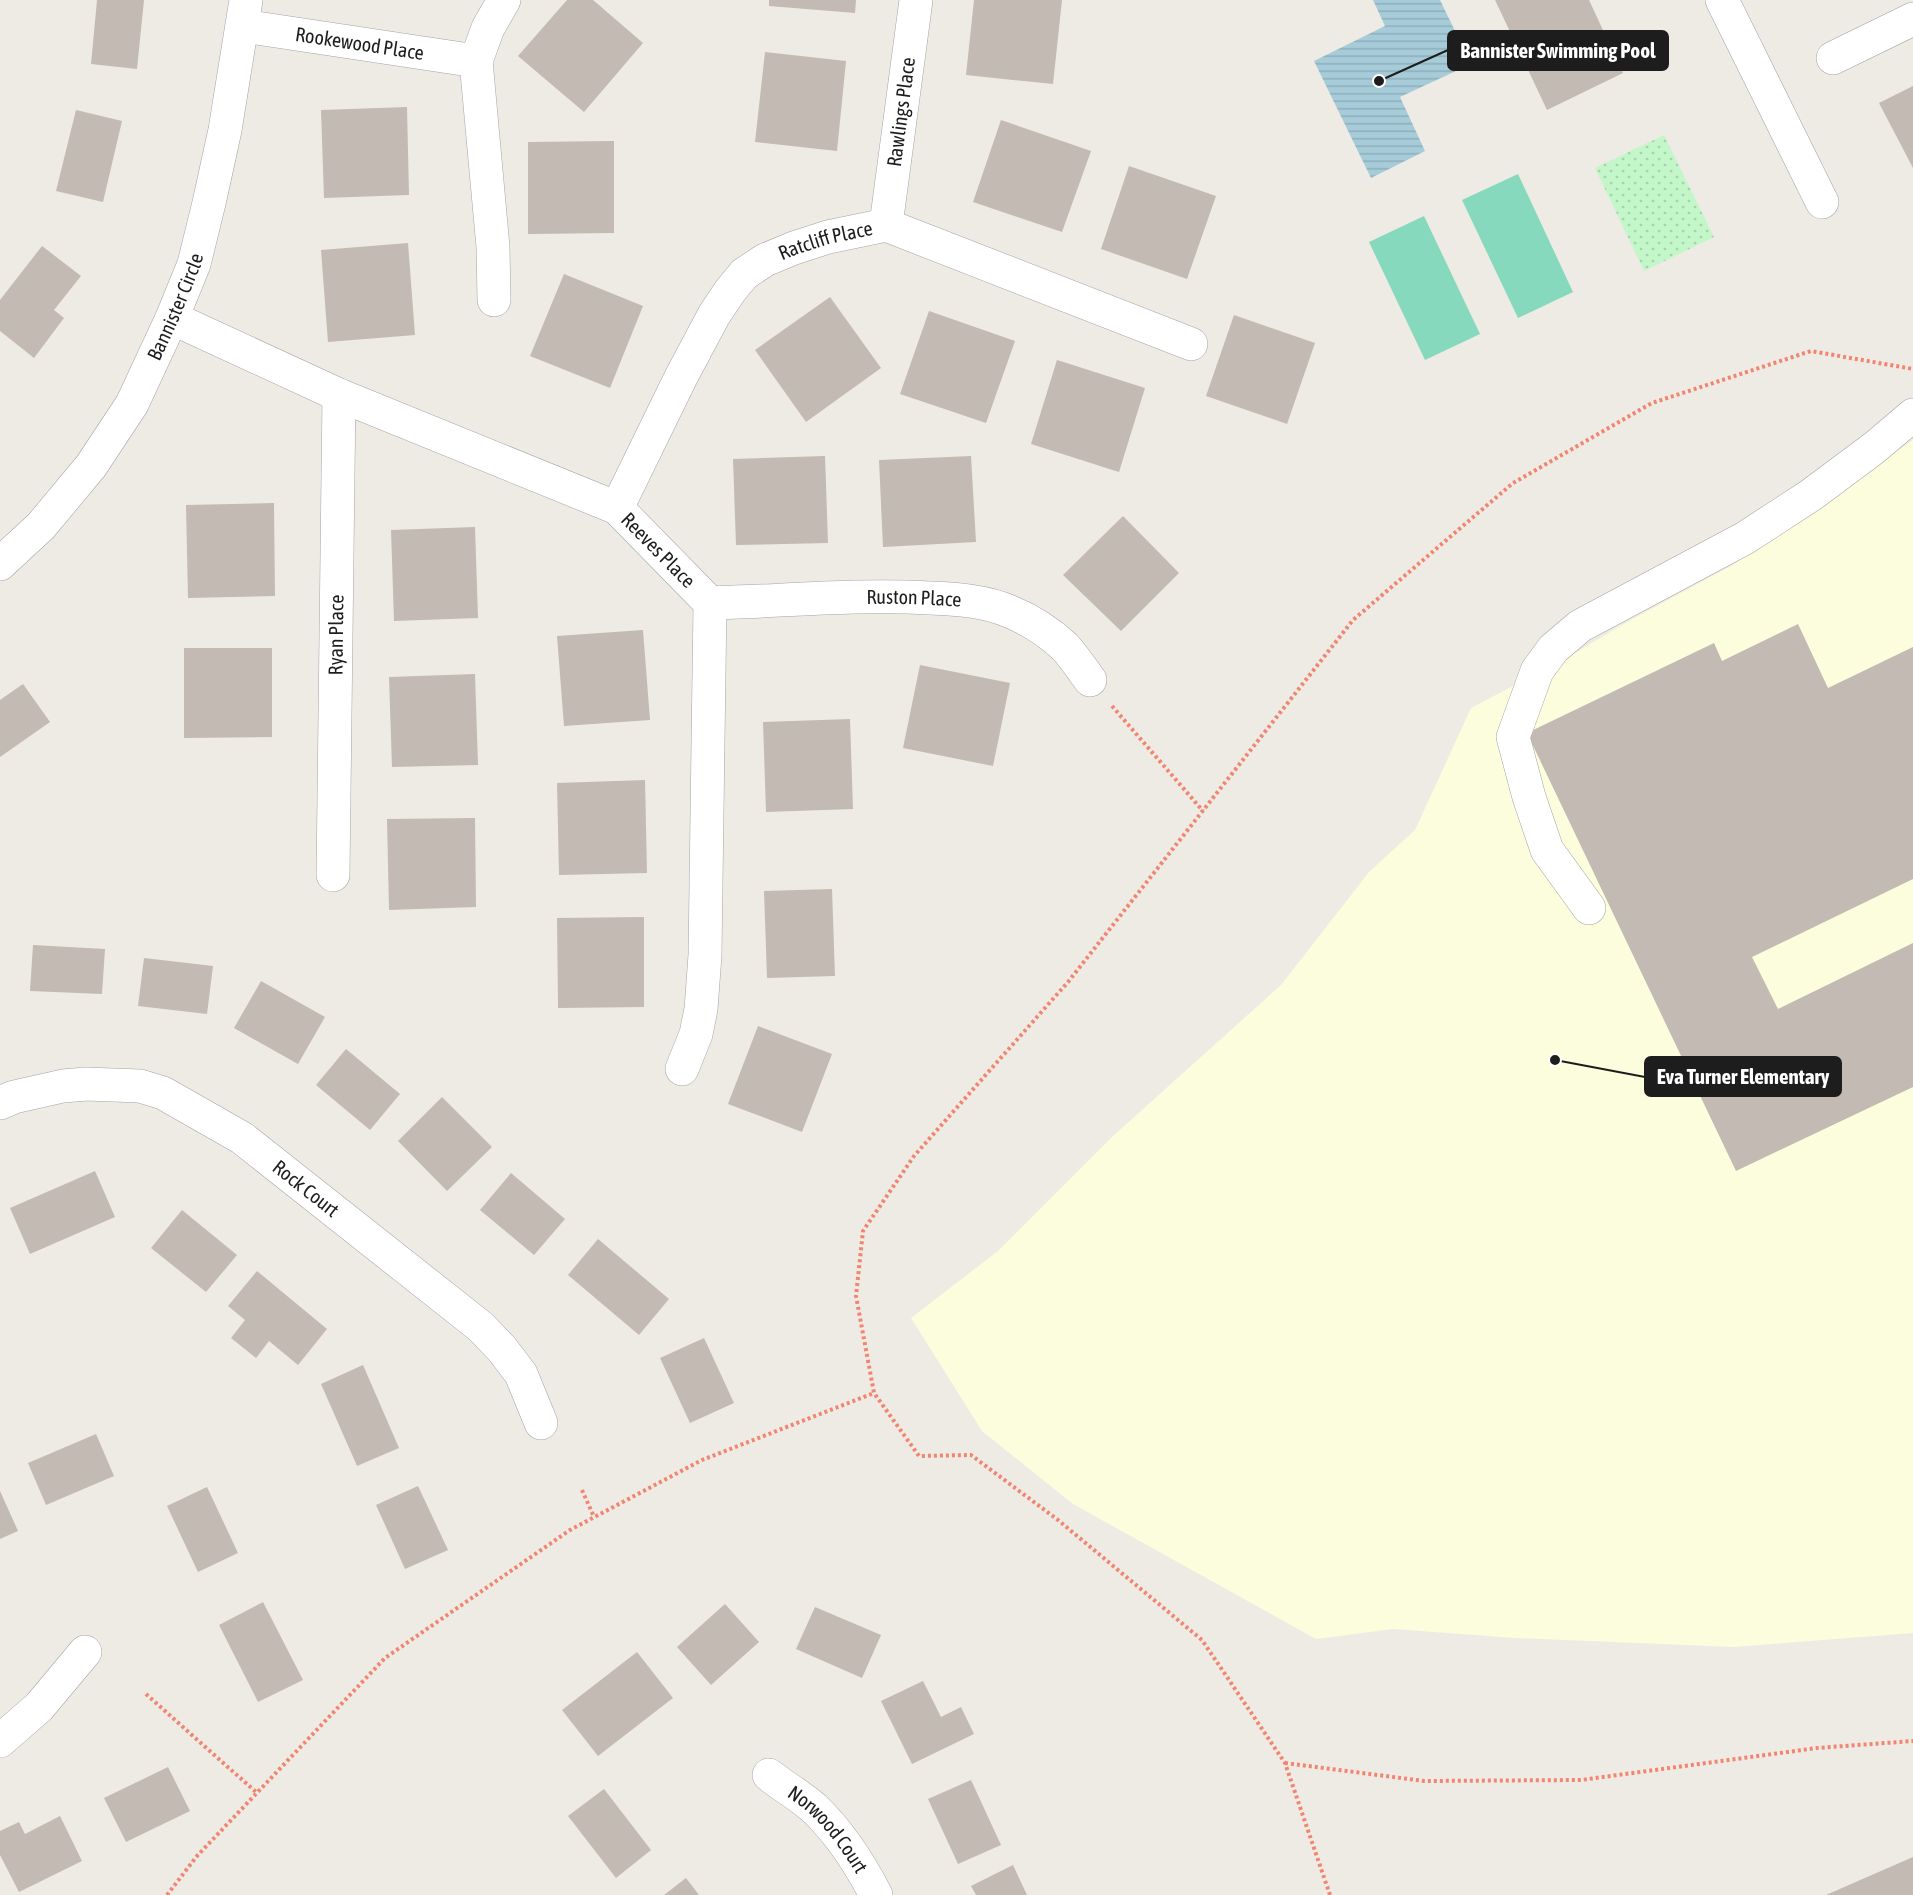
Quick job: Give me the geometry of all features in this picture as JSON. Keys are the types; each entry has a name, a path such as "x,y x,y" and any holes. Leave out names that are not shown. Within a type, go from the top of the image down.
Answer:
{"street":[{"path":"494,300 492,226 476,61 488,28 504,0"},
{"name":"Rawlings Place","path":"886,225 916,0"},
{"path":"1722,0 1822,202"},
{"name":"Rookewood Place","path":"245,13 476,61"},
{"name":"Bannister Circle","path":"0,564 41,526 91,466 132,404 172,318 194,264 209,203 225,129 245,13"},
{"path":"1833,58 1907,13"},
{"name":"Ratcliff Place","path":"617,508 714,315 730,291 744,274 765,260 828,237 886,225 1191,344"},
{"name":"Reeves Place","path":"172,318 339,395 617,508 710,603 705,955 701,1009 696,1034 682,1069"},
{"name":"Ryan Place","path":"333,875 339,395"},
{"path":"1589,908 1547,850 1529,797 1513,737 1537,670 1553,649 1580,626 1745,538 1811,495 1874,448 1913,415"},
{"name":"Ruston Place","path":"710,603 889,596 959,599 989,604 1010,611 1044,631 1065,648 1090,680"},
{"name":"Rock Court","path":"0,1102 63,1086 113,1084 140,1086 163,1093 242,1138 481,1326 521,1374 541,1423"},
{"path":"0,1741 39,1707 85,1652"},
{"name":"Norwood Court","path":"769,1775 813,1808 837,1835 866,1875 876,1895"}],"path":[{"path":"1330,1895 1285,1762 1202,1640 1058,1520 971,1455 920,1456 874,1393 856,1296 863,1231 914,1156 1068,982 1353,620 1513,483 1652,403 1811,351 1913,369"},
{"path":"1090,680 1203,811"},
{"path":"167,1895 197,1856 385,1658 570,1530 702,1460 874,1393"},
{"path":"582,1490 594,1517"},
{"path":"146,1694 257,1793"},
{"path":"1285,1762 1424,1781 1581,1780 1817,1748 1913,1741"}],"shaded area":[{"path":"1913,440 1913,1633 1734,1647 1515,1638 1393,1629 1316,1639 1073,1504 982,1431 911,1318 998,1251 1113,1136 1281,985 1369,872 1415,830 1471,708 1565,659 1627,622 1731,566"}],"green space":[{"path":"1664,135 1714,237 1644,271 1595,168"},
{"path":"1518,174 1573,292 1518,318 1462,200"},
{"path":"1424,216 1480,334 1425,360 1369,242"}],"water":[{"path":"1373,0 1440,0 1471,64 1400,97 1425,151 1371,178 1314,61 1385,26"}],"building":[{"path":"97,0 144,0 137,69 91,64"},
{"path":"567,0 593,0 643,43 584,112 518,56"},
{"path":"769,0 856,0 855,13 769,6"},
{"path":"974,0 1062,0 1053,84 966,75"},
{"path":"1495,0 1589,0 1623,73 1547,110"},
{"path":"765,52 846,61 837,151 755,142"},
{"path":"1913,86 1913,168 1879,103"},
{"path":"407,107 409,195 324,198 321,110"},
{"path":"76,110 122,121 103,202 56,191"},
{"path":"1001,120 1091,151 1062,232 973,202"},
{"path":"614,141 614,233 528,234 528,142"},
{"path":"1129,166 1216,196 1187,279 1101,249"},
{"path":"408,243 415,335 328,342 321,250"},
{"path":"42,246 81,276 54,310 64,318 34,358 0,331 0,300"},
{"path":"564,274 643,306 610,388 530,356"},
{"path":"830,297 881,368 806,422 755,350"},
{"path":"929,311 1015,341 986,423 900,394"},
{"path":"1234,315 1315,343 1287,424 1206,396"},
{"path":"1057,360 1145,388 1119,472 1031,444"},
{"path":"825,456 828,543 736,545 733,459"},
{"path":"971,456 976,542 883,547 879,460"},
{"path":"274,503 275,596 188,598 186,505"},
{"path":"1123,516 1179,573 1121,631 1063,575"},
{"path":"475,527 478,618 394,621 391,530"},
{"path":"1798,624 1828,688 1913,647 1913,879 1752,957 1778,1009 1913,943 1913,1087 1736,1171 1527,733 1714,643 1722,661"},
{"path":"643,630 650,720 564,726 557,636"},
{"path":"184,648 272,648 272,737 184,738"},
{"path":"920,665 1010,683 993,766 903,748"},
{"path":"475,674 478,765 392,767 389,677"},
{"path":"23,684 50,722 0,757 0,700"},
{"path":"850,719 853,809 766,812 763,722"},
{"path":"645,780 647,873 559,875 557,783"},
{"path":"475,818 476,907 389,910 387,819"},
{"path":"832,889 835,976 767,978 764,891"},
{"path":"644,917 644,1007 558,1008 557,918"},
{"path":"33,945 105,949 102,994 30,991"},
{"path":"144,958 213,966 207,1014 138,1006"},
{"path":"261,981 325,1017 298,1064 234,1028"},
{"path":"758,1026 832,1054 802,1132 728,1104"},
{"path":"346,1049 400,1094 370,1130 316,1085"},
{"path":"442,1097 492,1147 447,1191 398,1141"},
{"path":"95,1171 115,1217 30,1254 10,1208"},
{"path":"511,1173 565,1219 534,1255 480,1210"},
{"path":"182,1210 237,1255 206,1292 151,1248"},
{"path":"598,1239 669,1299 639,1335 568,1275"},
{"path":"257,1271 327,1329 298,1365 269,1341 256,1358 231,1338 245,1320 228,1306"},
{"path":"704,1338 734,1403 690,1423 660,1358"},
{"path":"363,1365 399,1448 357,1466 321,1384"},
{"path":"96,1434 114,1476 46,1505 28,1463"},
{"path":"418,1486 448,1550 405,1569 376,1505"},
{"path":"207,1487 238,1553 198,1572 167,1506"},
{"path":"0,1491 18,1531 0,1539"},
{"path":"263,1602 303,1680 258,1702 219,1625"},
{"path":"725,1604 759,1642 711,1685 677,1647"},
{"path":"815,1607 881,1635 862,1678 796,1649"},
{"path":"637,1652 673,1698 598,1756 562,1710"},
{"path":"923,1681 941,1717 961,1707 974,1734 912,1764 881,1701"},
{"path":"168,1767 190,1811 126,1842 104,1798"},
{"path":"971,1780 1001,1845 958,1864 928,1799"},
{"path":"604,1789 651,1850 616,1878 568,1816"},
{"path":"60,1816 82,1861 19,1892 0,1855 0,1831 19,1822 25,1834"},
{"path":"1913,1857 1913,1895 1826,1895"},
{"path":"1013,1865 1027,1895 976,1895 971,1886"},
{"path":"686,1878 699,1895 664,1895"}],"place":[{"name":"Bannister Swimming Pool","path":"1379,81"},
{"name":"Eva Turner Elementary","path":"1555,1060"}]}
